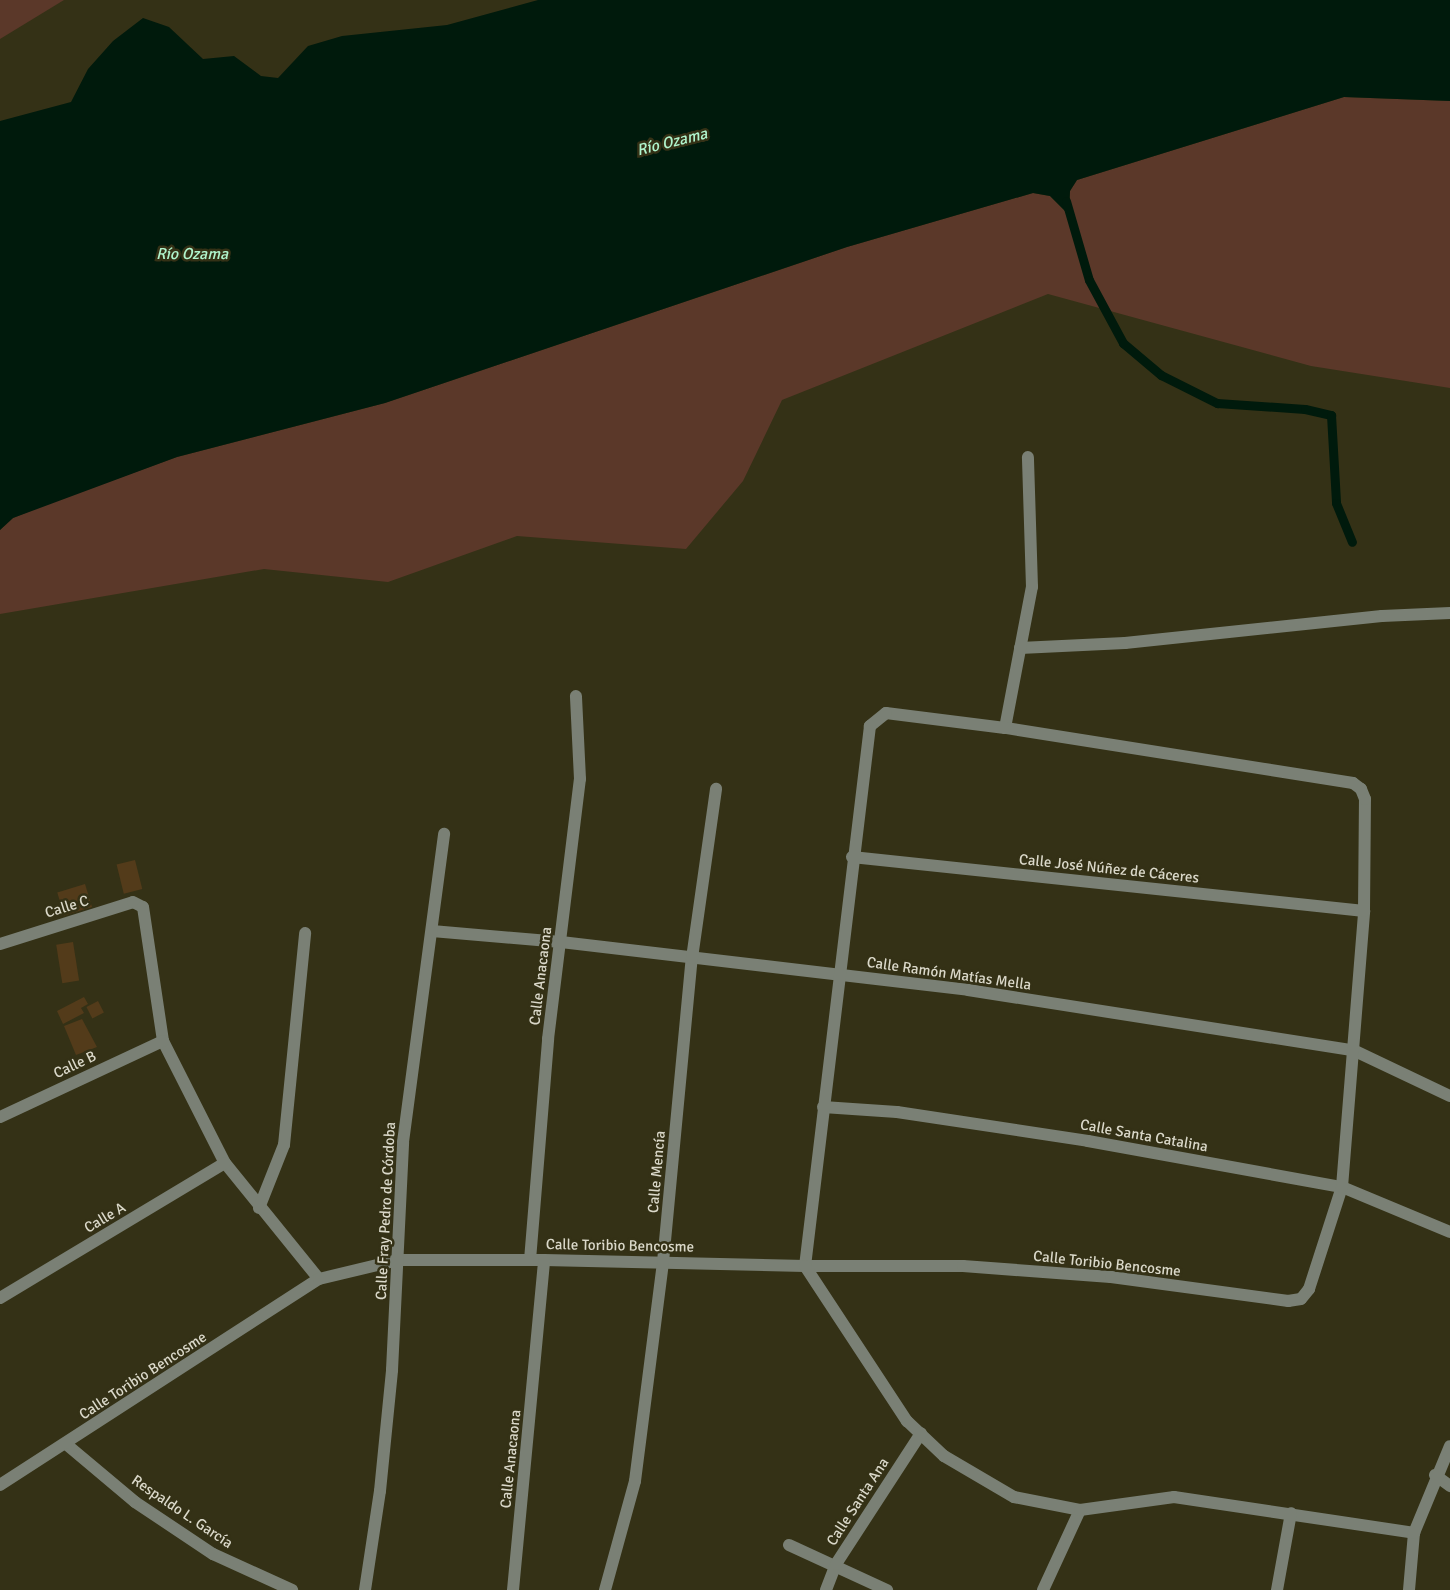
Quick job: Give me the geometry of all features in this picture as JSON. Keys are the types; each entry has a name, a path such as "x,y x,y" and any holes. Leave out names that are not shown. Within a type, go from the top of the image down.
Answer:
{"street":[{"path":"1005,728 1032,587 1028,457"},
{"path":"1020,648 1125,643 1382,616 1450,614"},
{"name":"Calle Anacaona","path":"530,1260 561,942 580,779 576,696"},
{"path":"1342,1187 1364,911 1365,798 1353,783 1005,728 886,714 876,718 870,726 852,857 805,1266 907,1420 944,1456 1014,1497 1080,1510 1174,1497 1414,1533"},
{"name":"Calle Mencía","path":"605,1590 635,1481 663,1262 692,958 716,789"},
{"name":"Calle Fray Pedro de Córdoba","path":"365,1590 380,1491 398,1260 403,1142 444,834"},
{"name":"Calle José Núñez de Cáceres","path":"852,857 1364,911"},
{"name":"Calle C","path":"0,944 133,902 143,907 163,1041"},
{"name":"Calle Ramón Matías Mella","path":"432,931 561,942 979,992 1353,1050 1450,1096"},
{"path":"259,1208 284,1145 305,933"},
{"path":"163,1041 225,1163 259,1208 319,1278"},
{"name":"Calle B","path":"0,1117 163,1041"},
{"name":"Calle Santa Catalina","path":"823,1107 897,1112 1076,1139 1342,1187 1450,1232"},
{"name":"Calle A","path":"0,1298 225,1163"},
{"name":"Calle Toribio Bencosme","path":"0,1485 319,1278 398,1260 975,1267 1111,1277 1287,1301 1301,1299 1309,1289 1342,1187"},
{"name":"Calle Anacaona","path":"513,1590 544,1260"},
{"name":"Calle Santa Ana","path":"826,1590 836,1564 921,1433"},
{"name":"Respaldo L. García","path":"66,1444 135,1502 213,1554 292,1590"},
{"path":"1409,1590 1414,1533 1435,1475 1450,1446"},
{"path":"1435,1475 1450,1486"},
{"path":"1043,1590 1080,1510"},
{"path":"1277,1590 1291,1513"},
{"path":"789,1545 836,1564 887,1590"}],"shaded area":[{"path":"0,0 64,0 0,39"},
{"path":"1344,97 1450,101 1450,388 1311,366 1048,294 782,400 743,481 686,549 517,536 388,582 264,569 0,614 0,530 13,518 47,504 177,457 385,403 847,247 1033,193 1050,196 1069,215 1070,191 1077,180"}],"water":[{"name":"Río Ozama","path":"538,0 1450,0 1450,101 1344,97 1077,180 1070,191 1069,215 1050,196 1033,193 847,247 385,403 177,457 13,518 0,530 0,121 71,102 88,69 113,41 143,18 169,27 203,59 234,56 261,76 278,78 308,46 342,36 447,25"}],"building":[{"path":"135,860 142,889 124,894 117,865"},
{"path":"85,884 92,907 64,915 57,892"},
{"path":"73,942 79,981 62,983 56,945"},
{"path":"84,997 88,1004 81,1008 84,1013 63,1024 57,1011"},
{"path":"98,1001 104,1013 92,1018 86,1007"},
{"path":"82,1019 97,1047 76,1055 64,1026"}],"waterway":[{"path":"1066,201 1089,280 1123,343 1161,375 1217,403 1305,409 1331,415 1336,503 1352,542"}]}
